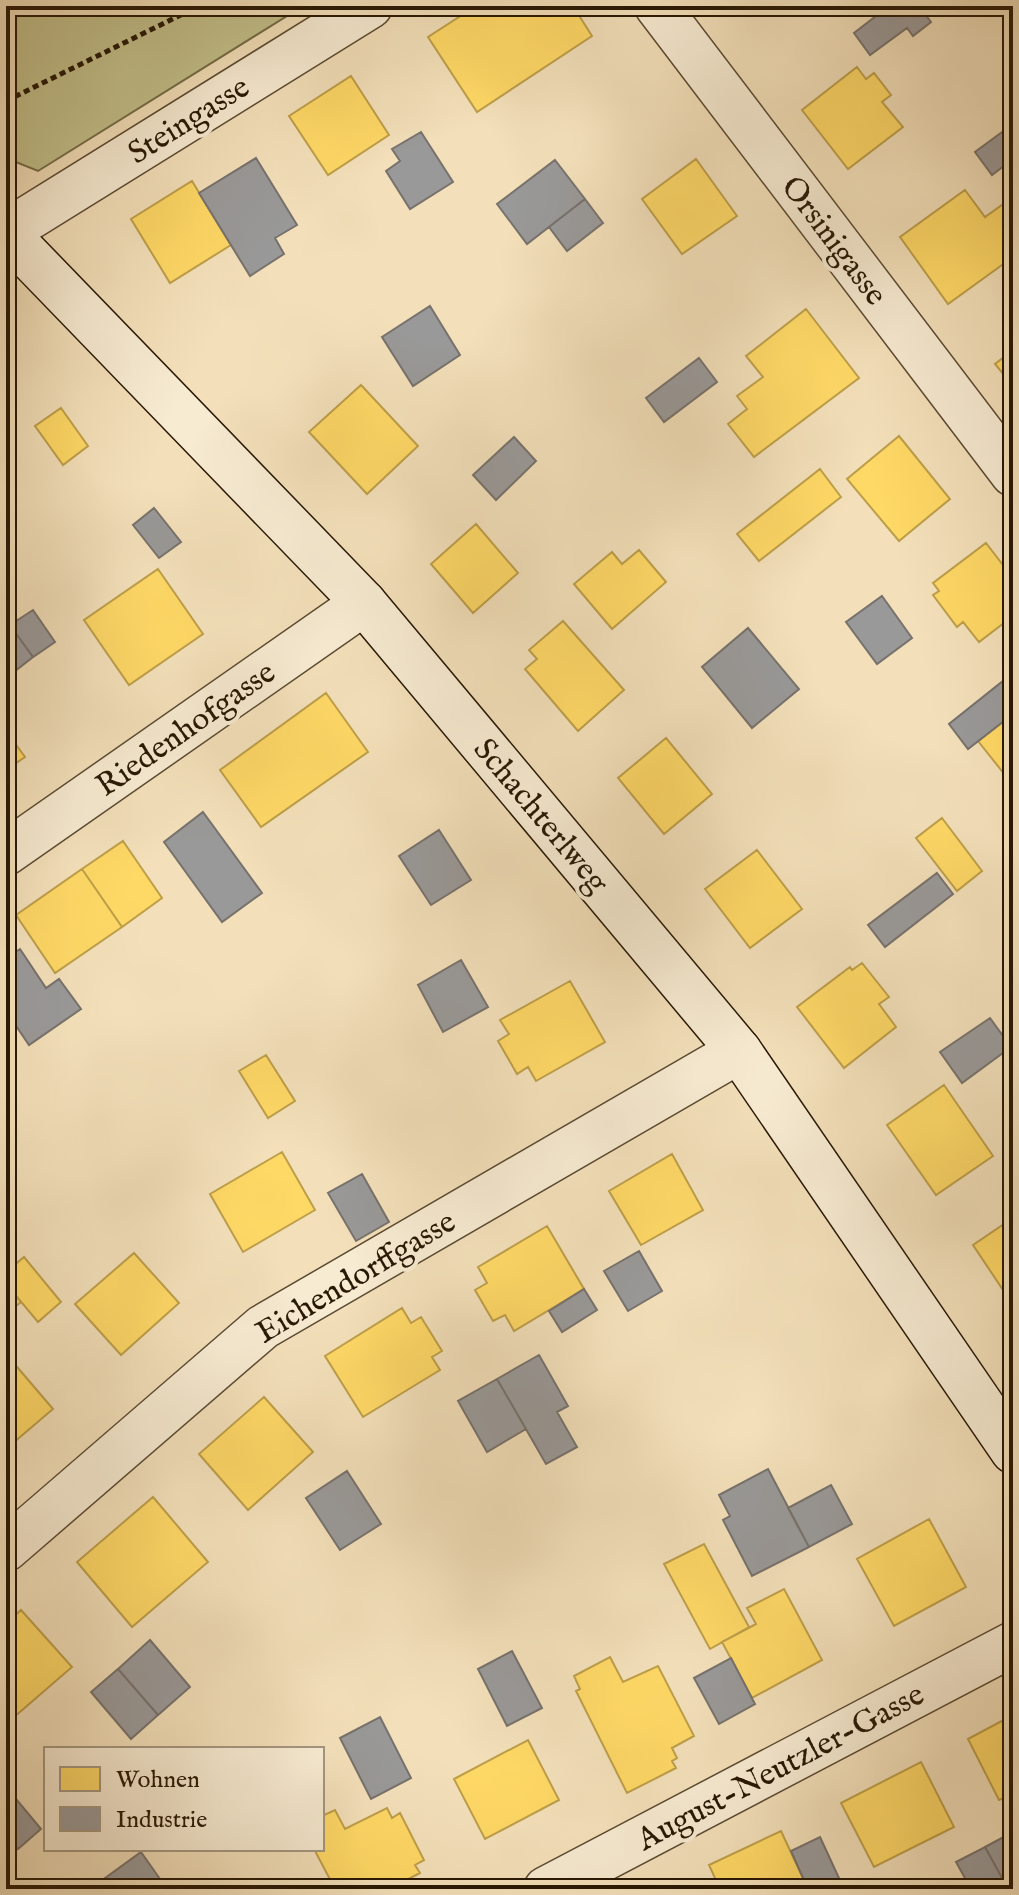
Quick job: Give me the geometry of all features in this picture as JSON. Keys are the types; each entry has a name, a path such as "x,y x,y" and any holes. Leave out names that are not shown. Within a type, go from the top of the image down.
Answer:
{"street":[{"name":"Steingasse","path":"6,232 370,6"},
{"name":"Orsinigasse","path":"657,6 1013,474"},
{"name":"Schachterlweg","path":"6,232 364,603 739,1051 1013,1451"},
{"name":"Riedenhofgasse","path":"6,853 364,603"},
{"name":"Eichendorffgasse","path":"6,1549 263,1327 739,1051"},
{"name":"August-Neutzler-Gasse","path":"546,1889 1013,1644"}],"path":[{"path":"6,101 199,6"}],"shaded area":[{"path":"6,6 303,6 38,171 6,158"}],"building: Wohnen":[{"path":"476,6 573,6 592,36 477,112 428,37"},
{"path":"857,67 866,79 874,73 891,95 882,102 903,127 848,169 802,110"},
{"path":"351,76 389,135 328,175 289,116"},
{"path":"696,159 737,216 682,254 642,199"},
{"path":"192,181 231,245 170,283 131,219"},
{"path":"965,190 985,217 1013,197 1013,257 948,304 900,237"},
{"path":"806,309 859,378 754,457 728,424 747,409 737,396 763,377 746,356"},
{"path":"1013,350 1013,386 995,364"},
{"path":"361,385 418,446 367,494 309,432"},
{"path":"61,408 88,446 63,465 35,426"},
{"path":"899,436 950,499 899,541 847,479"},
{"path":"820,469 841,497 759,561 737,534"},
{"path":"476,524 518,573 473,613 431,564"},
{"path":"986,543 1013,578 1013,616 979,642 963,622 957,627 933,595 939,591 933,583"},
{"path":"639,550 666,582 612,629 574,584 612,552 622,564"},
{"path":"158,569 203,634 129,685 84,620"},
{"path":"563,621 624,690 578,731 525,669 537,659 529,650"},
{"path":"326,693 368,752 261,827 220,770"},
{"path":"1013,714 1013,785 978,741"},
{"path":"6,731 25,757 6,770"},
{"path":"666,738 712,794 664,834 618,778"},
{"path":"942,818 982,871 957,891 916,838"},
{"path":"123,841 162,898 122,927 82,869"},
{"path":"757,850 802,909 750,948 705,889"},
{"path":"82,869 122,927 55,973 16,915"},
{"path":"862,963 889,997 879,1004 896,1027 844,1068 797,1007 850,967 852,970"},
{"path":"570,981 605,1042 536,1081 528,1067 517,1074 498,1041 509,1034 500,1020"},
{"path":"266,1055 295,1101 268,1118 239,1071"},
{"path":"944,1085 993,1156 936,1195 887,1125"},
{"path":"282,1152 315,1210 243,1252 210,1194"},
{"path":"672,1154 703,1210 641,1245 609,1191"},
{"path":"1013,1218 1013,1305 973,1245"},
{"path":"547,1226 584,1289 514,1331 505,1315 493,1321 475,1290 487,1283 478,1267"},
{"path":"134,1253 179,1303 121,1355 75,1304"},
{"path":"24,1257 61,1302 38,1322 6,1284 6,1272"},
{"path":"6,1284 21,1302 6,1314"},
{"path":"402,1308 411,1323 421,1317 442,1351 432,1357 440,1370 363,1417 325,1356"},
{"path":"6,1354 53,1409 6,1449"},
{"path":"264,1397 313,1452 248,1510 199,1454"},
{"path":"153,1497 208,1562 132,1627 77,1562"},
{"path":"929,1519 966,1587 894,1626 857,1559"},
{"path":"704,1544 749,1627 710,1649 664,1564"},
{"path":"784,1589 822,1660 752,1698 722,1642 756,1624 747,1608"},
{"path":"21,1610 72,1667 6,1724 6,1623"},
{"path":"610,1657 623,1682 658,1666 694,1736 672,1748 677,1758 672,1761 676,1768 627,1793 576,1691 580,1689 574,1676"},
{"path":"1013,1715 1013,1812 1006,1797 999,1800 968,1739"},
{"path":"528,1740 559,1800 485,1839 454,1779"},
{"path":"921,1762 954,1827 874,1867 841,1803"},
{"path":"387,1808 392,1818 400,1813 424,1860 415,1865 420,1873 389,1889 335,1889 315,1851 324,1851 324,1815 335,1810 345,1829"},
{"path":"781,1831 808,1889 720,1889 709,1865"}],"building: Industrie":[{"path":"889,6 919,6 931,22 913,36 907,28 870,55 854,33"},
{"path":"1013,124 1013,159 992,175 975,152"},
{"path":"421,132 453,182 410,209 386,171 400,161 392,149"},
{"path":"256,158 297,225 275,238 284,254 250,276 199,193"},
{"path":"555,160 585,199 527,244 497,204"},
{"path":"585,199 603,223 567,251 549,227"},
{"path":"430,306 460,355 413,386 382,337"},
{"path":"699,358 717,382 664,422 646,398"},
{"path":"514,437 536,461 496,500 473,475"},
{"path":"154,508 181,542 159,558 133,525"},
{"path":"882,596 912,638 877,664 846,622"},
{"path":"33,610 55,642 33,657 10,625"},
{"path":"10,625 33,657 10,675 6,669 6,628"},
{"path":"748,628 799,689 752,728 702,667"},
{"path":"1008,677 1013,683 1013,714 968,749 949,724"},
{"path":"203,812 262,893 222,922 164,842"},
{"path":"439,830 471,880 431,905 399,856"},
{"path":"937,873 953,894 885,947 868,925"},
{"path":"20,949 46,988 59,979 81,1009 29,1045 6,1011 6,958"},
{"path":"461,960 488,1007 443,1032 418,985"},
{"path":"990,1018 1011,1047 962,1083 940,1052"},
{"path":"362,1174 389,1222 356,1241 328,1193"},
{"path":"639,1251 662,1291 628,1311 604,1271"},
{"path":"584,1289 597,1310 562,1332 549,1311"},
{"path":"539,1355 568,1406 557,1412 577,1447 546,1464 497,1379"},
{"path":"497,1379 526,1429 487,1452 458,1401"},
{"path":"768,1469 809,1547 752,1576 723,1520 730,1516 719,1495"},
{"path":"347,1471 381,1524 340,1550 306,1498"},
{"path":"831,1485 852,1524 809,1547 788,1508"},
{"path":"150,1640 190,1687 158,1715 118,1669"},
{"path":"512,1651 542,1708 507,1726 478,1669"},
{"path":"731,1658 755,1704 719,1724 694,1678"},
{"path":"118,1669 158,1715 131,1739 91,1692"},
{"path":"380,1717 411,1778 371,1799 340,1738"},
{"path":"6,1787 41,1829 18,1849 6,1835"},
{"path":"1013,1832 1013,1889 1008,1889 985,1847"},
{"path":"820,1837 844,1889 808,1889 791,1851"},
{"path":"985,1847 1006,1885 999,1889 971,1889 956,1862"},
{"path":"141,1852 167,1889 90,1889"}]}
